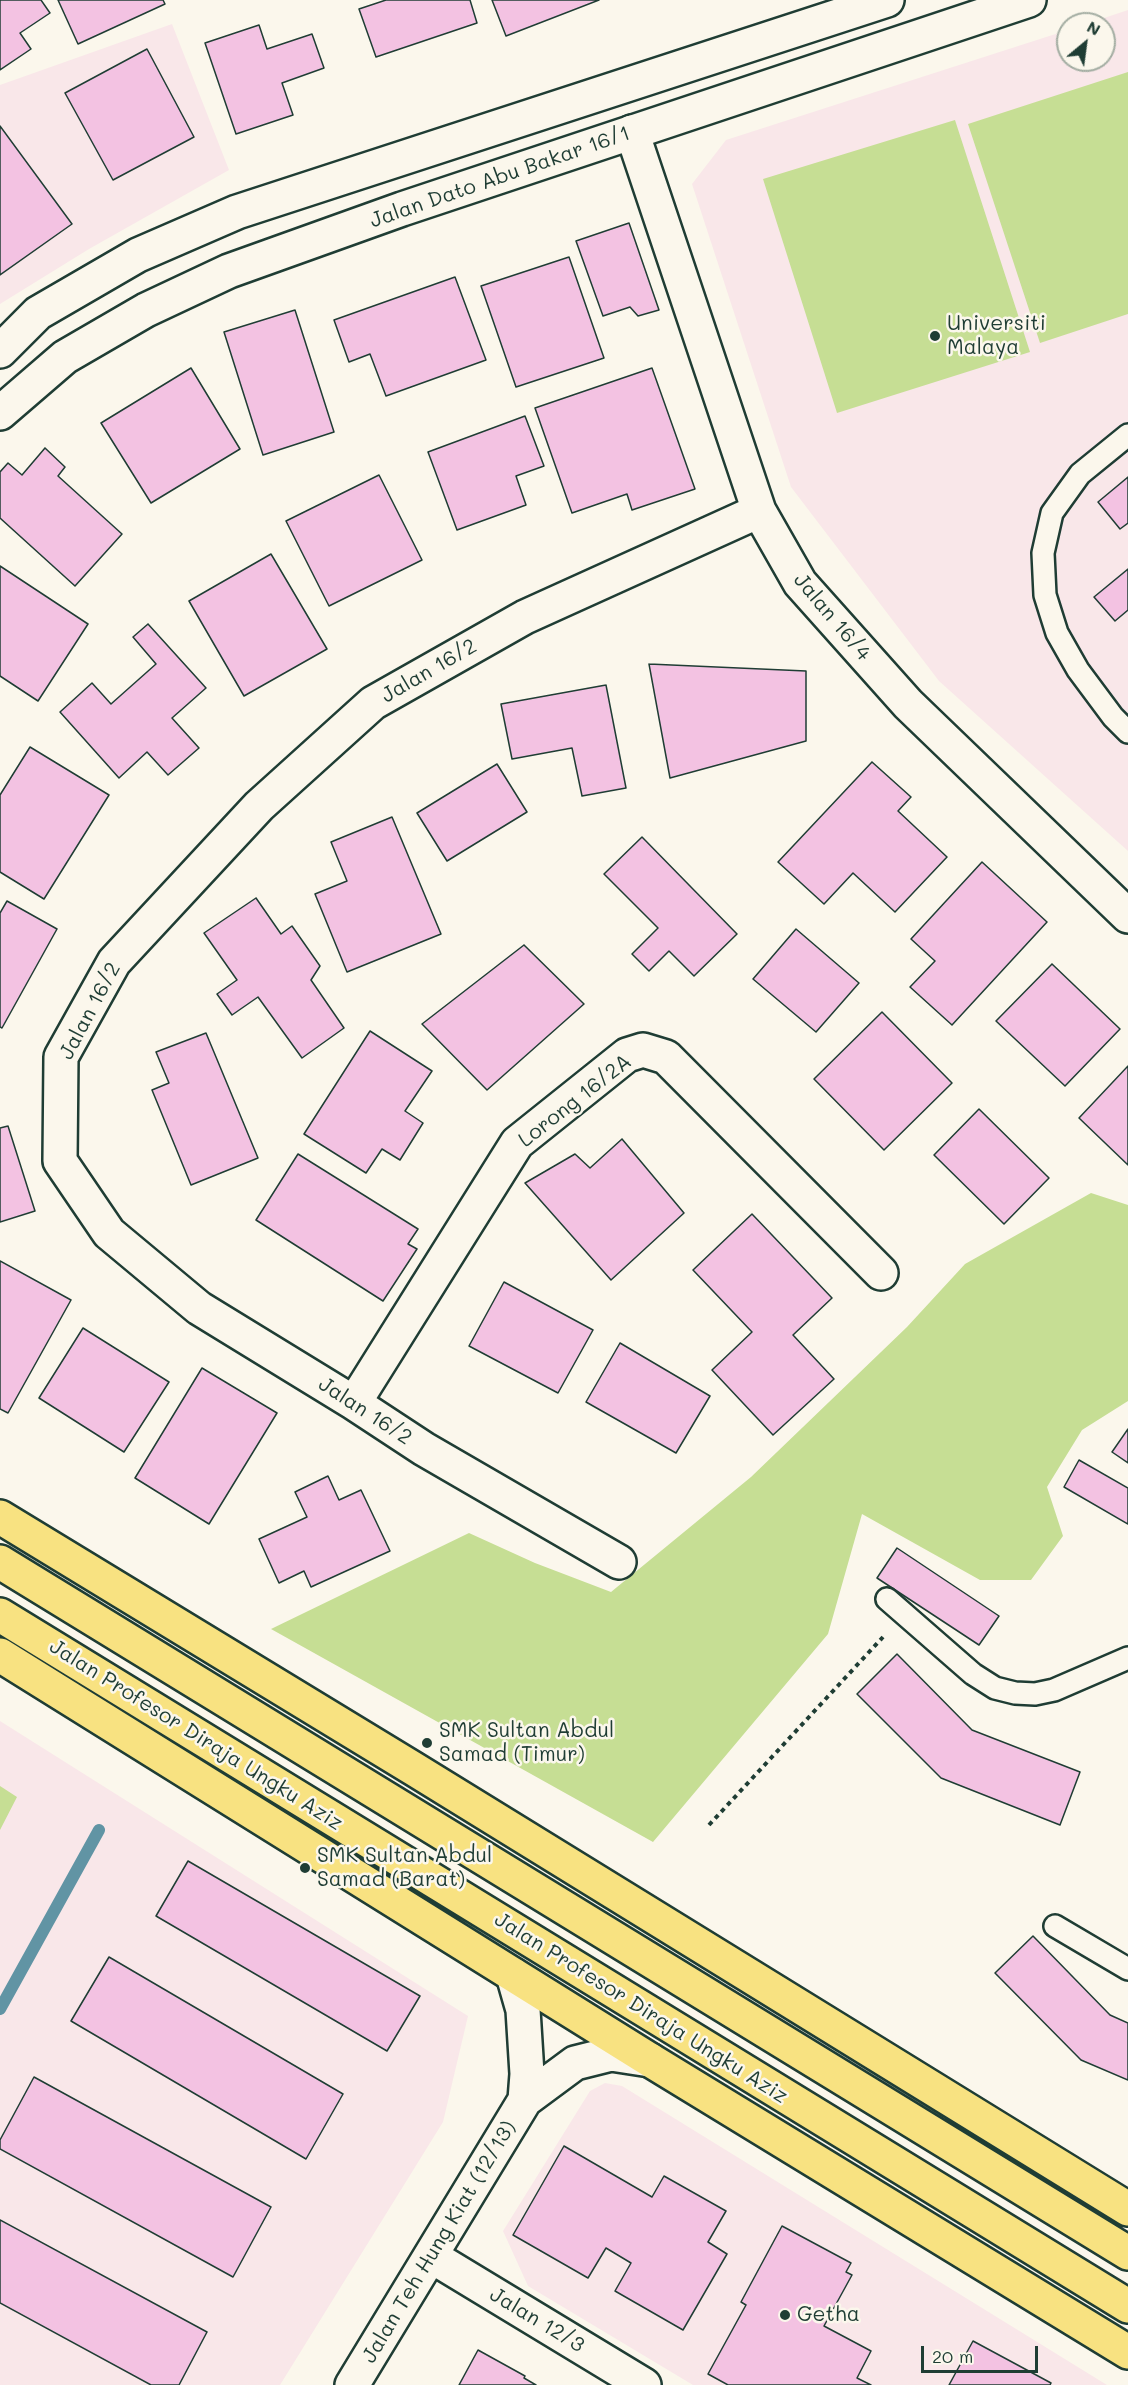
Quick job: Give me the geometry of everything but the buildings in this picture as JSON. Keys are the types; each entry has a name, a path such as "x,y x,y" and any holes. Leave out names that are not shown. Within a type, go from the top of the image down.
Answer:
{"main road":[{"path":"0,1518 414,1769 1128,2210"},
{"name":"Jalan Profesor Diraja Ungku Aziz","path":"0,1562 1128,2253"},
{"name":"Jalan Profesor Diraja Ungku Aziz","path":"0,1615 1128,2306"},
{"path":"0,1655 650,2060 1128,2352"}],"street":[{"path":"0,351 38,313 138,255 237,212 887,0"},
{"name":"Jalan Dato Abu Bakar 16/1","path":"0,413 65,357 146,310 229,271 402,209 1029,0"},
{"name":"Jalan 16/4","path":"632,132 759,511 800,583 908,704 1128,916"},
{"name":"Jalan 16/2","path":"619,1562 424,1449 354,1403 199,1308 109,1233 60,1161 61,1058 114,962 259,806 373,703 525,617 759,511"},
{"name":"Lorong 16/2A","path":"354,1403 517,1143 627,1055 643,1050 666,1057 880,1273"},
{"name":"Jalan Teh Hung Kiat (12/13)","path":"513,1975 523,2010 527,2073 525,2100"},
{"name":"Jalan Teh Hung Kiat (12/13)","path":"352,2385 525,2100 574,2063 611,2054 650,2060"},
{"name":"Jalan 12/3","path":"431,2256 644,2385"}],"lane":[{"path":"1128,435 1080,474 1052,513 1043,553 1045,595 1058,633 1078,670 1113,717 1128,732"},
{"path":"887,1599 973,1674 995,1688 1015,1693 1035,1694 1054,1690 1128,1658"},
{"path":"1055,1926 1128,1969"}],"path":[{"path":"709,1825 904,1614"}],"shaded area":[{"name":"Universiti Malaya","path":"1128,10 1128,851 939,681 791,487 692,184 726,140 1056,34 1056,72 1116,72 1116,14"},
{"path":"172,24 229,170 89,249 0,304 0,85"},
{"path":"0,1721 468,2016 443,2122 280,2385 0,2385"},
{"path":"605,2083 622,2086 1107,2385 693,2385 528,2286 503,2231 590,2091"}],"green space":[{"path":"1128,72 1128,314 1040,343 968,124"},
{"path":"955,120 1030,352 837,413 763,179"},
{"path":"1091,1193 1128,1205 1128,1401 1082,1430 1047,1487 1063,1536 1031,1580 980,1580 862,1514 828,1634 653,1842 271,1629 469,1533 535,1563 611,1592 751,1477 907,1327 965,1264"},
{"path":"0,1786 17,1797 0,1830"}],"waterway":[{"path":"0,2009 99,1830"}],"place":[{"name":"Universiti Malaya","path":"935,336"},
{"name":"SMK Sultan Abdul Samad (Timur)","path":"427,1743"},
{"name":"SMK Sultan Abdul Samad (Barat)","path":"305,1868"},
{"name":"Getha","path":"785,2315"}]}
